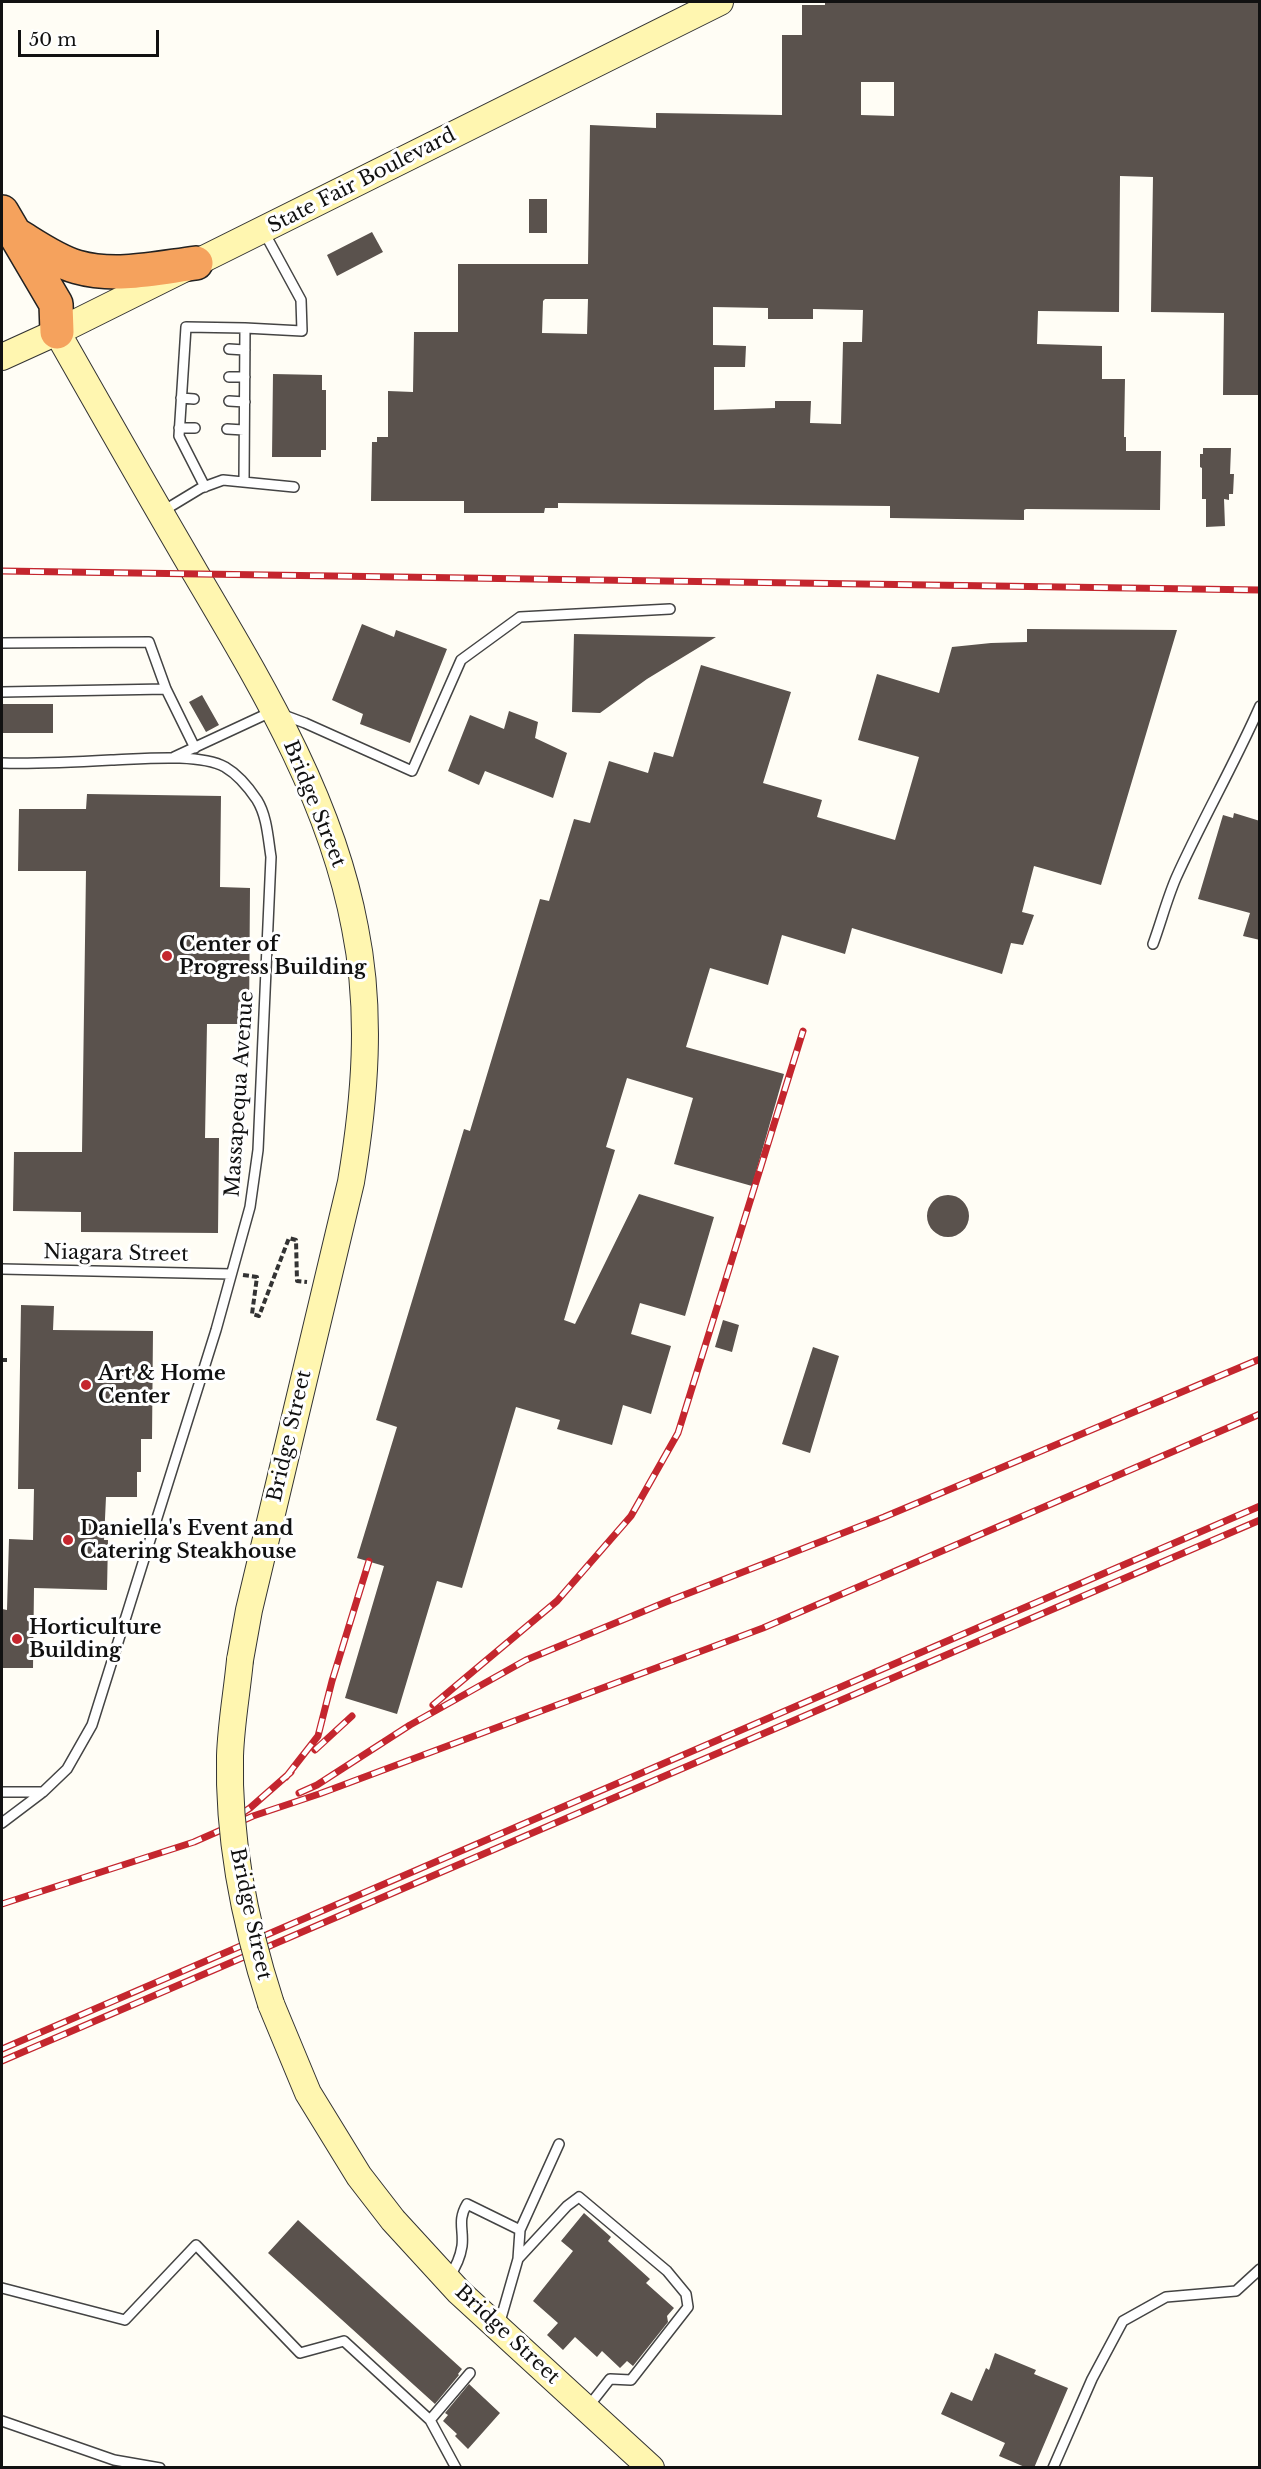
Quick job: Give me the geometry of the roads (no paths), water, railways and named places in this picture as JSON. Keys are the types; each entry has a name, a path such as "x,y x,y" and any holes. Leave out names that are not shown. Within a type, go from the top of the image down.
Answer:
{"highway":[{"path":"6,234 76,267 116,273 196,263"},
{"path":"6,234 56,304 57,332"}],"main road":[{"name":"State Fair Boulevard","path":"2,357 57,332 720,2"},
{"name":"Bridge Street","path":"57,332 234,638 302,765 335,847 355,928 363,983 365,1023 361,1126 351,1182 249,1610 240,1660 230,1756 234,1839 254,1952 271,2004 308,2093 359,2176 393,2220 448,2279 587,2409 643,2465"}],"lane":[{"path":"205,487 178,436 186,327 302,332 301,300 263,230"},
{"path":"244,482 245,328"},
{"path":"185,348 196,348"},
{"path":"229,349 245,350"},
{"path":"183,375 195,375"},
{"path":"229,377 245,377"},
{"path":"181,398 194,399"},
{"path":"229,401 245,402"},
{"path":"179,428 195,428"},
{"path":"227,429 244,430"},
{"path":"160,512 205,487 223,480 294,487"},
{"path":"2,763 172,758 273,711 412,771 461,660 519,617 670,609"},
{"path":"2,643 149,642 166,689 195,748"},
{"path":"2,692 166,689"},
{"path":"1154,944 1175,881 1260,706"},
{"name":"Massapequa Avenue","path":"2,1823 43,1792 67,1769 92,1725 216,1330 250,1207 258,1150 271,857 264,813 257,800 239,779 224,767 207,762 172,758"},
{"name":"Niagara Street","path":"2,1269 231,1274"},
{"path":"2,1792 43,1792"},
{"path":"499,2328 518,2259 519,2230 559,2144"},
{"path":"518,2259 567,2206 579,2197 667,2271 686,2294 688,2307 631,2380 610,2379 587,2409"},
{"path":"448,2279 458,2264 462,2245 460,2216 467,2204 519,2230"},
{"path":"2,2288 125,2320 196,2245 300,2354 344,2341 430,2420 456,2468"},
{"path":"1053,2468 1092,2379 1123,2321 1166,2297 1236,2291 1260,2269"},
{"path":"430,2420 470,2373"},
{"path":"2,2421 114,2460 160,2468"}],"railway":[{"path":"2,571 1260,590"},
{"path":"433,1705 557,1601 631,1516 678,1433 803,1031"},
{"path":"299,1793 317,1785 410,1725 526,1660 666,1602 884,1517 1260,1359"},
{"path":"2,1904 194,1842 253,1816 319,1794 763,1628 1260,1414"},
{"path":"2,2049 1260,1506"},
{"path":"2,2061 1260,1520"},
{"path":"286,1777 318,1736 332,1681 369,1561"},
{"path":"315,1750 352,1716"},
{"path":"238,1816 291,1772"}],"place":[{"name":"Center of Progress Building","path":"167,956"},
{"name":"Art & Home Center","path":"86,1385"},
{"name":"Daniella's Event and Catering Steakhouse","path":"68,1540"},
{"name":"Horticulture Building","path":"17,1639"}]}
